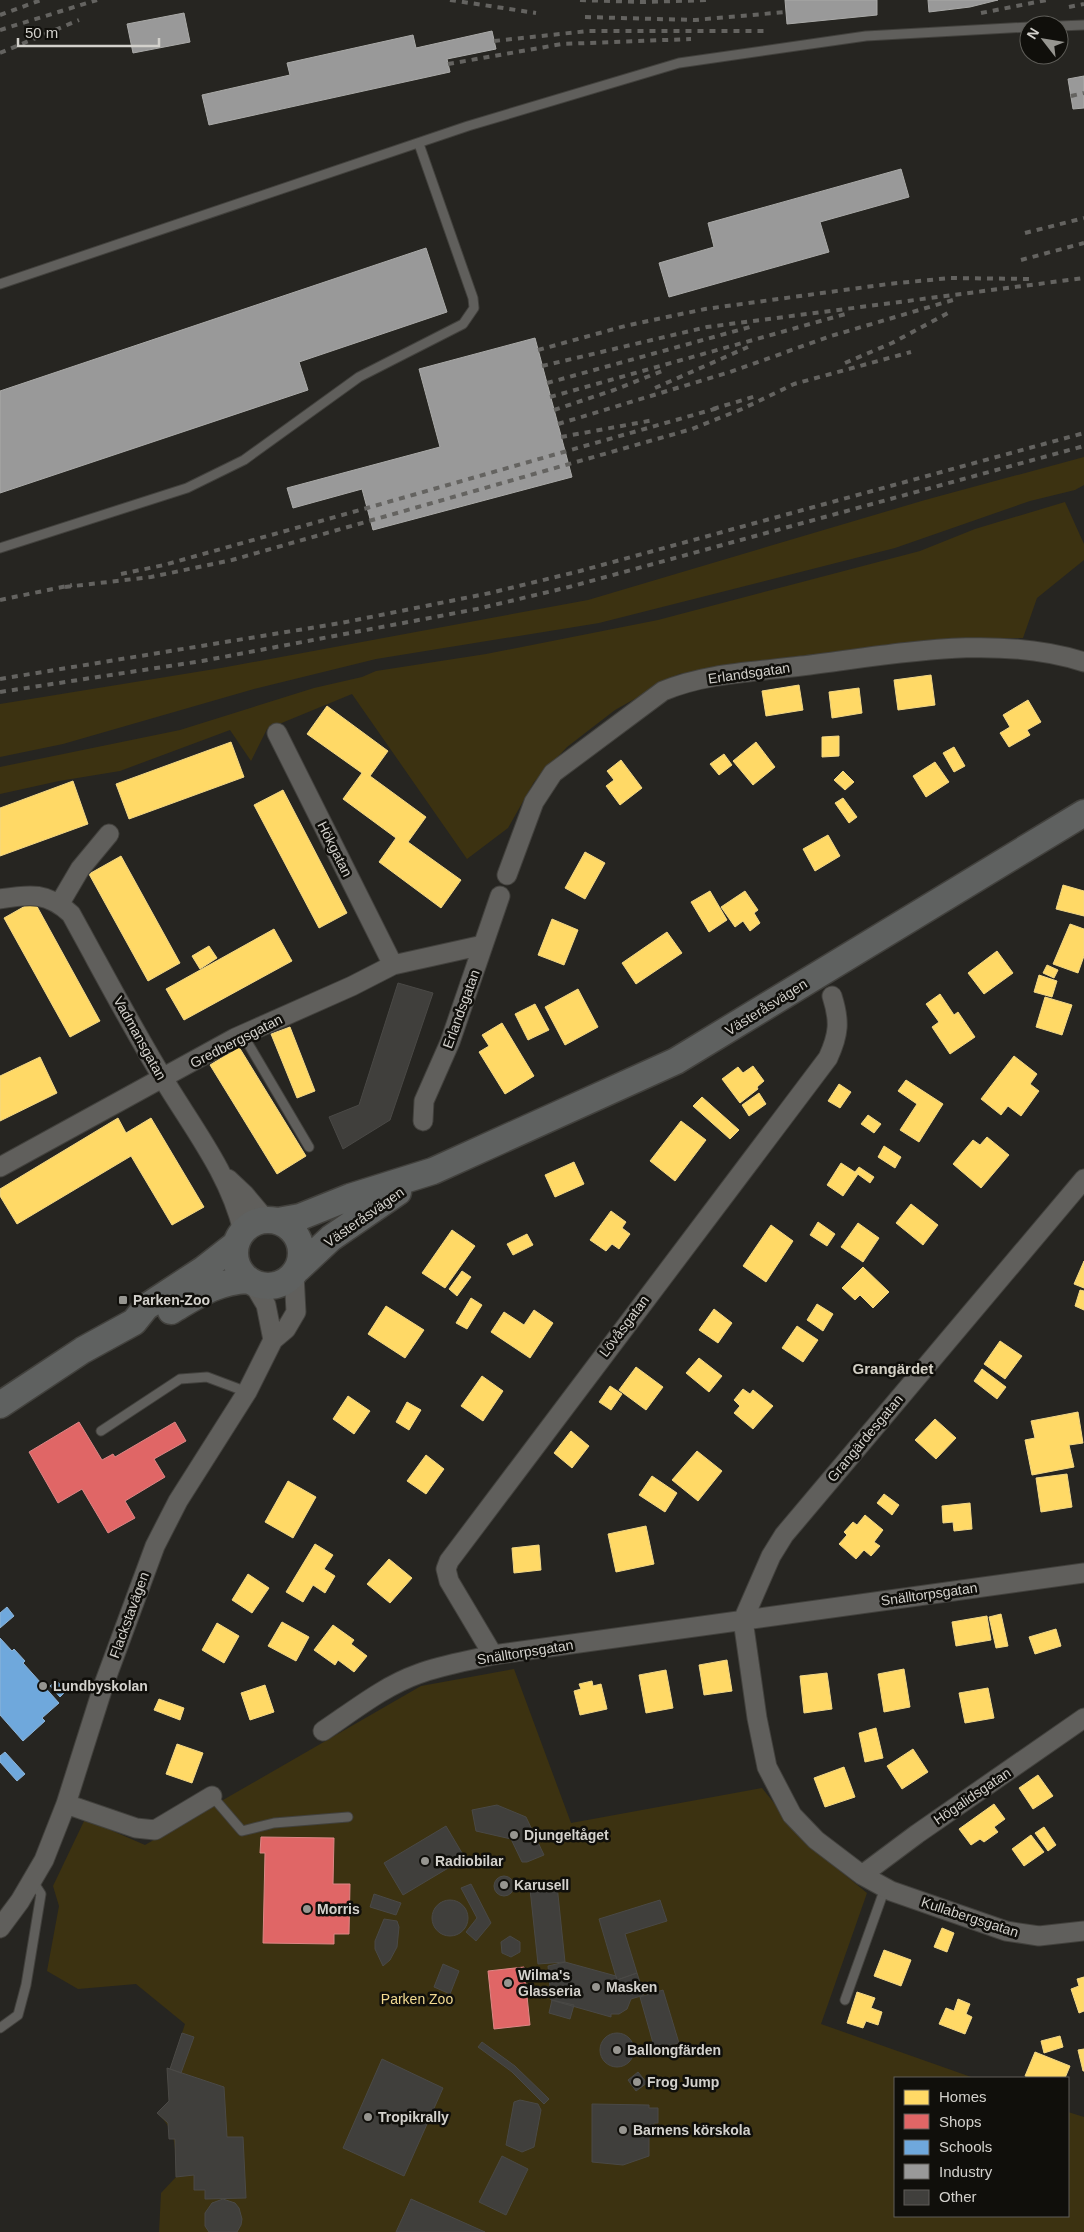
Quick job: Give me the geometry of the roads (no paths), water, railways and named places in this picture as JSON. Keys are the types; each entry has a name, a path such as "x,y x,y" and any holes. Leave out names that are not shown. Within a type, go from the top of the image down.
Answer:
{"street":[{"name":"Erlandsgatan","path":"507,874 534,802 552,773 663,691 682,684 717,676 978,648 1020,650 1084,662"},
{"name":"Hökgatan","path":"277,733 393,965"},
{"name":"Västeråsvägen","path":"0,1405 82,1350 134,1322 146,1308 204,1269 256,1229 300,1217 350,1197 433,1171 676,1061 1084,813"},
{"path":"0,899 32,894 60,903 88,857 108,834"},
{"name":"Erlandsgatan","path":"423,1121 424,1101 450,1042 500,896"},
{"name":"Vadmansgatan","path":"60,903 71,914 163,1078 222,1173 245,1195 256,1229"},
{"name":"Gredbergsgatan","path":"0,1167 243,1035 352,986 393,965 483,945"},
{"name":"Lövåsgatan","path":"493,1656 449,1581 446,1569 449,1561 828,1058 837,1040 838,1015 832,996"},
{"name":"Västeråsvägen","path":"296,1271 331,1238 359,1217 433,1171"},
{"name":"Grangärdesgatan","path":"743,1620 767,1564 784,1535 1084,1179"},
{"path":"251,1282 274,1286 296,1271 301,1256 299,1240 288,1226 256,1229 237,1265 266,1305 273,1340"},
{"name":"Flackstavägen","path":"0,1928 44,1860 66,1804 104,1684 155,1546 178,1501 247,1392 273,1340 286,1329 296,1312 296,1271"},
{"name":"Västeråsvägen","path":"134,1322 155,1320 214,1286 229,1281 251,1282"},
{"name":"Snälltorpsgatan","path":"323,1731 392,1686 417,1674 493,1656 1084,1573"},
{"path":"743,1620 765,1759 779,1794 792,1815 816,1840 862,1875"},
{"name":"Högalidsgatan","path":"862,1875 916,1834 1084,1718"},
{"path":"66,1804 136,1828 155,1830 212,1796"},
{"name":"Kullabergsgatan","path":"862,1875 885,1888 1006,1931 1039,1936 1084,1931"}],"lane":[{"path":"1069,26 1084,25"},
{"path":"0,284 478,123 679,63 866,36 1019,28"},
{"path":"0,548 187,488 244,460 359,377 463,324 474,308 474,298 419,144"},
{"path":"243,1035 309,1147"},
{"path":"101,1431 180,1378 207,1377 247,1392"},
{"path":"212,1796 242,1831 274,1823 348,1817"},
{"path":"0,2028 18,2015 26,1984 41,1894 32,1880"},
{"path":"845,2000 885,1888"}],"railway":[{"path":"0,15 41,0"},
{"path":"0,30 97,0"},
{"path":"450,0 536,13"},
{"path":"580,0 642,2 709,0"},
{"path":"981,13 1047,0"},
{"path":"1069,7 1084,4"},
{"path":"585,17 695,20 786,12"},
{"path":"0,53 79,20"},
{"path":"494,41 588,31 764,31"},
{"path":"448,64 562,44 691,39"},
{"path":"1071,96 1084,93"},
{"path":"1025,233 1084,218"},
{"path":"1021,260 1084,243"},
{"path":"538,350 625,326 705,309 888,284 950,278 1032,279"},
{"path":"542,366 707,327 1084,278"},
{"path":"558,424 730,372 831,336 953,300"},
{"path":"550,397 849,313"},
{"path":"845,363 892,343 948,313"},
{"path":"547,383 750,327"},
{"path":"655,388 748,347"},
{"path":"65,587 151,577 232,560 692,429 742,409 794,384 911,352"},
{"path":"554,410 614,390 662,371"},
{"path":"713,409 756,396"},
{"path":"121,574 164,565 718,408"},
{"path":"561,437 654,420"},
{"path":"0,679 341,623 490,593 580,571 1084,433"},
{"path":"0,692 202,661 477,609 569,587 1084,446"},
{"path":"0,600 72,585"}],"place":[{"name":"Parken-Zoo","path":"123,1300"},
{"name":"Lundbyskolan","path":"43,1686"},
{"name":"Djungeltåget","path":"514,1835"},
{"name":"Radiobilar","path":"425,1861"},
{"name":"Karusell","path":"504,1885"},
{"name":"Morris","path":"307,1909"},
{"name":"Wilma's Glasseria","path":"508,1983"},
{"name":"Masken","path":"596,1987"},
{"name":"Ballongfärden","path":"617,2050"},
{"name":"Frog Jump","path":"637,2082"},
{"name":"Tropikrally","path":"368,2117"},
{"name":"Barnens körskola","path":"623,2130"}],"district":[{"name":"Grangärdet","path":"893,1368"}],"park label":[{"name":"Parken Zoo","path":"417,1999"}]}
